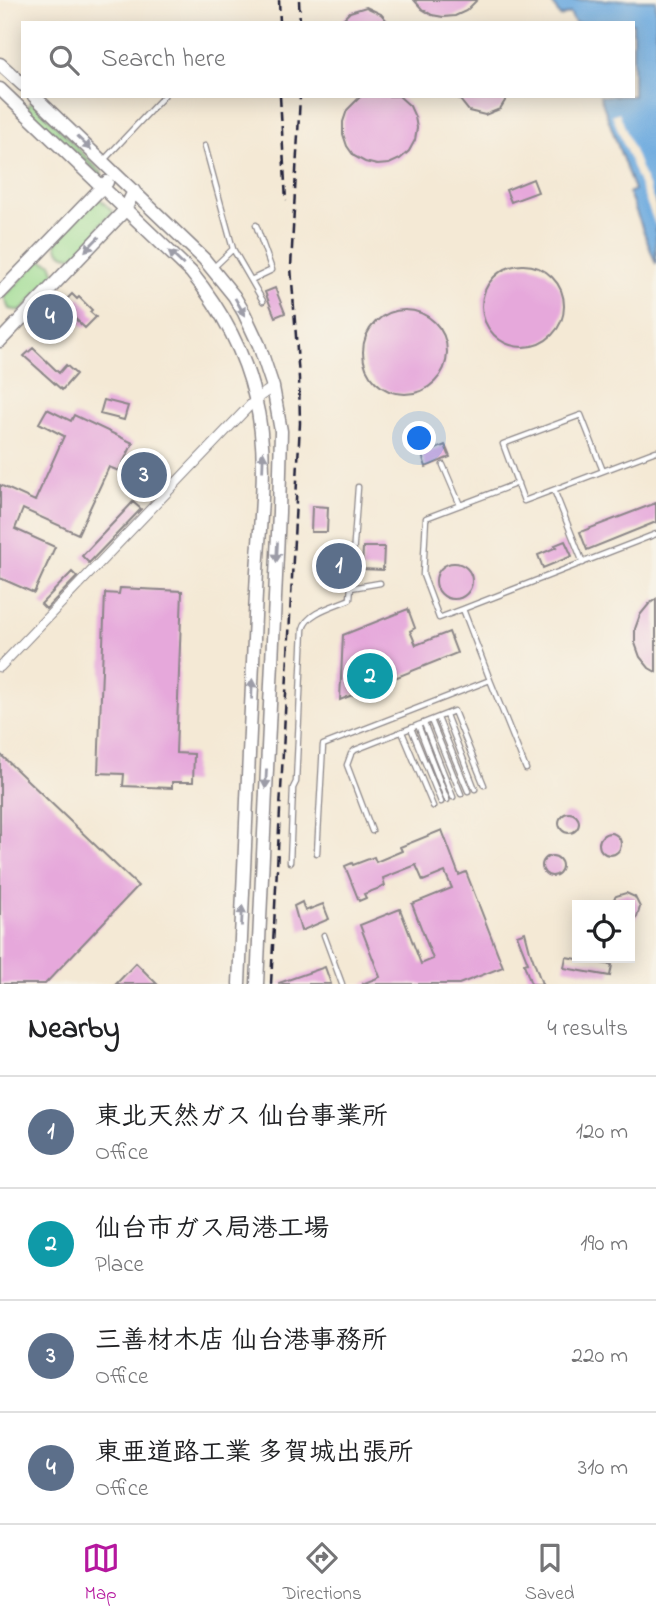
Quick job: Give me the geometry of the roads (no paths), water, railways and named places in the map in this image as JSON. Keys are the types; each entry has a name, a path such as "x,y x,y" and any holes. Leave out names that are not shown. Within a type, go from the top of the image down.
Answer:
{"street":[{"path":"0,64 21,83"},
{"path":"0,89 191,272 210,295 243,354 256,399 264,455 256,574 239,984"},
{"path":"36,98 212,268 244,313 259,345 273,387 281,431 279,512 257,984"},
{"path":"0,293 115,174"},
{"path":"0,341 125,210 134,191"},
{"path":"0,667 256,399 273,387"},
{"path":"246,846 262,847"}],"lane":[{"path":"103,161 162,98"},
{"path":"205,146 233,249 263,301"},
{"path":"251,280 272,270 256,225"},
{"path":"212,268 233,249"},
{"path":"603,471 581,415 503,444 524,501 656,451"},
{"path":"443,465 460,505"},
{"path":"517,483 426,519 423,575 439,618 656,534"},
{"path":"290,862 303,629 310,617 350,599 358,487"},
{"path":"554,490 583,563"},
{"path":"351,587 380,583"},
{"path":"463,609 526,769"},
{"path":"317,853 323,745 490,680"},
{"path":"372,831 347,765 355,750 454,712 484,785"},
{"path":"446,715 475,789"},
{"path":"438,718 468,791"},
{"path":"431,720 461,794"},
{"path":"418,726 450,798 424,723"},
{"path":"411,728 441,802"},
{"path":"402,732 433,806"},
{"path":"324,935 342,984"}],"water":[{"path":"551,0 656,0 656,264 629,193 634,190 601,98 635,98 635,21 574,21 570,13 560,17"}],"railway":[{"path":"279,0 280,21"},
{"path":"299,0 300,21"},
{"path":"280,98 286,201"},
{"path":"271,984 300,423 291,267 300,98"}],"place":[{"name":"東亜道路工業 多賀城出張所","path":"50,317"},
{"name":"三善材木店 仙台港事務所","path":"144,475"},
{"name":"東北天然ガス 仙台事業所","path":"339,566"},
{"name":"仙台市ガス局港工場","path":"370,676"}]}
